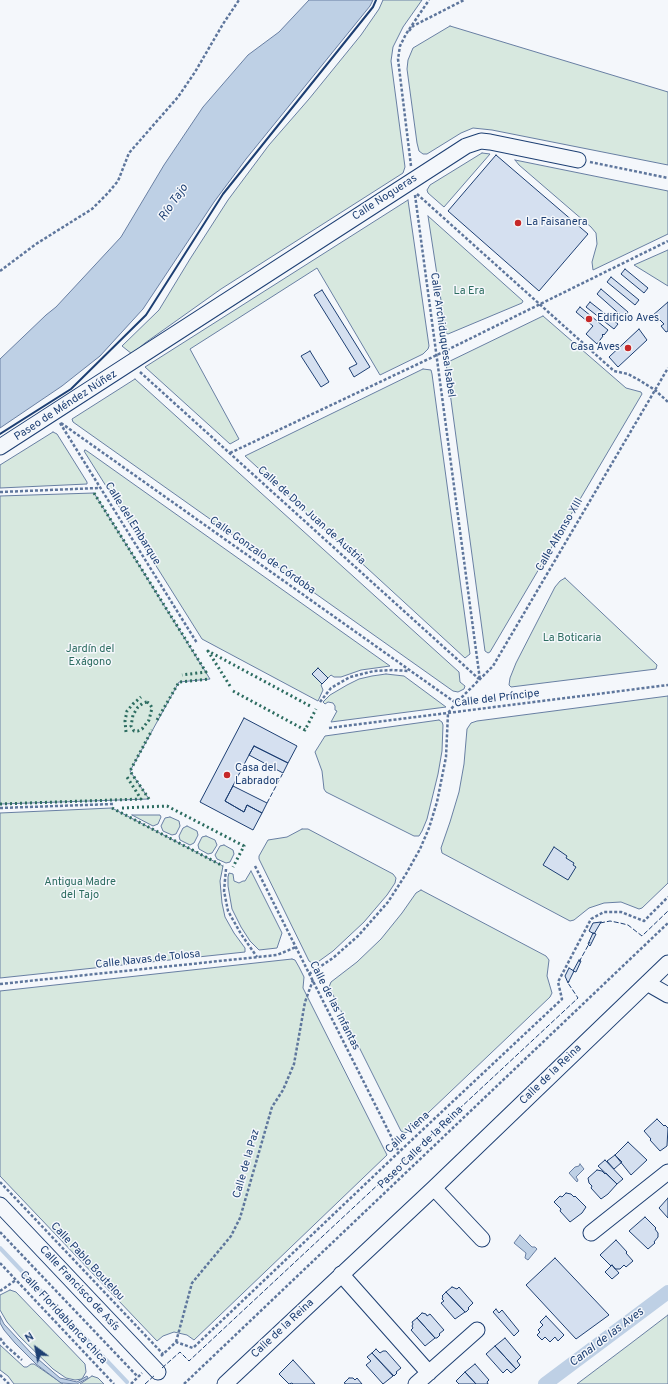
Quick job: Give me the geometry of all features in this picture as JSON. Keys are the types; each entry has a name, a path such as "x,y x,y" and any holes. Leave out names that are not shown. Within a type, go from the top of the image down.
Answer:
{"street":[{"name":"Calle Nogueras","path":"131,364 414,186 466,146 481,141 490,142 578,160"},
{"name":"Paseo de Méndez Núñez","path":"0,447 131,364"},
{"name":"Calle de la Reina","path":"225,1384 434,1188 668,963"},
{"path":"647,983 668,995"},
{"path":"591,1232 668,1172"},
{"path":"434,1188 482,1239"},
{"name":"Calle Francisco de Asís","path":"0,1205 155,1368"},
{"path":"341,1274 428,1373"},
{"path":"416,1384 477,1330"}],"path":[{"path":"0,271 36,244 92,209 108,193 118,181 129,153 178,97 239,0"},
{"name":"Calle Archiduquesa Isabel","path":"429,0 406,34 400,46 398,59 480,680"},
{"path":"406,34 413,26 464,0"},
{"path":"578,160 668,178"},
{"path":"414,186 540,304 614,370 628,374 655,390 668,402"},
{"path":"230,453 437,355 668,241"},
{"name":"Calle de Don Juan de Austria","path":"131,364 480,680"},
{"name":"Calle Alfonso XIII","path":"448,713 493,666 668,368"},
{"name":"Calle del Embarque","path":"59,422 197,643"},
{"name":"Calle Gonzalo de Córdoba","path":"59,422 456,703"},
{"path":"0,492 100,488"},
{"path":"320,702 331,688 350,677 374,671 409,671"},
{"name":"Calle del Príncipe","path":"329,728 668,685"},
{"path":"309,974 346,947 368,925 397,889 413,862 429,828 441,788 446,757 448,713"},
{"path":"0,808 113,804"},
{"name":"Calle de las Infantas","path":"255,866 399,1152"},
{"path":"226,869 224,891 228,911 240,934 257,957"},
{"name":"Calle Viena","path":"176,1342 193,1348 562,999 558,982 591,919 604,912 621,912 644,921 668,897"},
{"name":"Paseo Calle de la Reina","path":"184,1384 668,923"},
{"name":"Calle Navas de Tolosa","path":"0,984 277,955 296,946"},
{"name":"Calle de la Paz","path":"176,1342 192,1283 231,1236 240,1218 272,1107 283,1090 294,1064 305,1002 312,980"},
{"name":"Calle Pablo Boutelou","path":"0,1182 163,1354"},
{"path":"0,1232 138,1377"},
{"name":"Calle Floridablanca chica","path":"0,1263 114,1384"},
{"path":"0,1291 16,1280"},
{"path":"0,1338 5,1345 22,1360"},
{"path":"131,1384 138,1377 155,1368 163,1354 176,1342"},
{"path":"0,1375 9,1384"}],"green space":[{"path":"383,0 422,0 403,27 393,47 391,61 405,167 403,173 221,289 145,343 132,354 122,346 159,310 228,200 269,145 361,35 379,9"},
{"path":"450,26 668,92 668,165 492,130 473,128 461,133 427,154 423,154 419,151 417,143 407,69 408,60 413,48"},
{"path":"482,153 490,154 444,207 428,193 427,190 430,185"},
{"path":"515,160 668,191 668,234 593,270 592,262 597,244 596,233"},
{"path":"408,200 429,346 423,354 380,375 317,268 190,349 239,439 230,444 145,367"},
{"name":"La Era","path":"428,216 523,301 522,303 448,334 446,333"},
{"path":"668,250 668,286 634,265"},
{"path":"543,316 626,388 641,392 642,394 490,652 488,653 485,651 446,363"},
{"path":"423,369 431,370 432,374 470,654 465,658 245,456"},
{"path":"135,379 459,672 460,682 465,686 464,689 458,692 453,691 73,422 72,419"},
{"path":"53,432 57,434 87,484 0,488 0,465"},
{"path":"85,450 390,666 361,670 341,677 334,677 331,675 321,685 323,690 318,701 202,639 84,451"},
{"name":"Jardín del Exágono","path":"94,493 210,679 179,682 130,771 149,799 0,804 0,496"},
{"name":"La Boticaria","path":"565,578 657,665 656,669 511,687 509,685 516,663 555,587"},
{"path":"386,674 404,676 446,707 331,722 337,711 335,710 335,706 333,703 328,702 325,704 323,702 330,695 359,679"},
{"path":"668,696 668,883 642,908 639,909 621,902 604,903 589,908 574,920 570,921 442,853 441,848 459,792 464,764 467,729 471,723"},
{"path":"439,720 443,725 442,751 427,819 419,836 414,836 326,792 324,789 322,771 315,752 325,736"},
{"name":"Antigua Madre del Tajo","path":"112,808 223,866 220,881 225,917 245,948 245,952 0,978 0,813"},
{"path":"132,815 160,815 161,817 158,824 153,826"},
{"path":"170,817 179,821 180,826 176,834 172,835 163,831 161,826 165,818"},
{"path":"187,826 197,831 198,835 194,843 190,845 180,840 179,836 183,828"},
{"path":"302,829 308,829 393,874 396,878 395,883 387,895 364,922 333,951 315,964 309,961 259,859 259,856 268,840 287,837"},
{"path":"206,836 215,840 217,845 212,853 208,854 199,849 198,845 202,837"},
{"path":"224,845 233,850 234,854 230,862 226,863 217,859 215,855 220,846"},
{"path":"251,871 282,933 277,948 259,950 250,941 232,909 228,886 229,873 233,874 234,881 239,883 245,881"},
{"path":"421,890 546,956 549,960 547,976 552,993 550,997 409,1131 405,1133 401,1131 329,987 331,982 357,962 381,939 416,893"},
{"path":"292,959 295,960 304,977 303,988 387,1155 194,1340 187,1335 174,1332 163,1336 157,1341 0,1176 0,991"},
{"path":"10,1290 16,1292 85,1364 86,1372 82,1379 75,1380 66,1378 53,1369 20,1337 7,1322 0,1310 0,1295"},
{"path":"668,1315 668,1384 577,1384 630,1344"},
{"path":"0,1345 24,1367 34,1364 63,1384 14,1384 8,1376 0,1370"},
{"path":"92,1376 98,1378 104,1384 80,1384"}],"water":[{"name":"Río Tajo","path":"309,0 373,0 370,6 246,159 214,202 143,309 100,356 62,386 0,428 0,359 56,307 121,237 164,165 203,107 248,55 279,32"},
{"path":"580,1164 584,1169 576,1177 578,1180 577,1182 569,1173"},
{"path":"520,1235 532,1247 537,1249 528,1260 525,1258 526,1253 514,1243"},
{"path":"0,1316 4,1324 31,1353 60,1378 77,1382 87,1376 88,1378 77,1384 61,1383 36,1364 15,1343 0,1323"}],"building":[{"name":"La Faisanera","path":"496,155 588,234 539,291 448,211"},
{"path":"625,269 648,288 644,293 621,274"},
{"path":"611,277 639,300 635,305 607,282"},
{"path":"601,289 628,312 624,318 597,294"},
{"path":"322,290 370,367 354,377 349,368 357,364 314,295"},
{"path":"590,302 618,324 614,329 586,307"},
{"path":"668,302 668,331 666,332 661,326 664,324 660,320 657,322 652,316"},
{"name":"Edificio Aves","path":"580,307 608,330 604,335 602,335 603,336 597,344 586,334 593,326 576,312"},
{"name":"Casa Aves","path":"639,329 647,340 618,367 609,357"},
{"path":"310,351 329,382 321,387 301,356"},
{"path":"318,668 328,678 322,684 312,674"},
{"name":"Casa del Labrador","path":"244,718 297,746 288,763 254,746 249,755 225,801 244,812 247,805 262,813 253,830 200,802"},
{"path":"254,746 288,763 283,773 249,755"},
{"path":"233,786 267,803 262,813 247,805 244,812 225,801"},
{"path":"554,847 567,856 566,858 574,863 573,865 576,867 568,880 543,865"},
{"path":"601,922 594,934 589,931 593,923"},
{"path":"593,933 596,934 590,946 588,944"},
{"path":"579,960 581,961 576,972 573,971"},
{"path":"569,968 574,971 568,983 565,976"},
{"path":"657,1119 668,1128 667,1146 660,1151 644,1131"},
{"path":"628,1142 647,1160 631,1175 615,1155"},
{"path":"615,1155 622,1162 614,1169 607,1161"},
{"path":"605,1160 623,1179 617,1184 598,1166"},
{"path":"597,1170 602,1171 605,1174 606,1173 617,1184 601,1199 591,1188 592,1186 589,1183 588,1178"},
{"path":"566,1193 571,1194 574,1197 575,1196 586,1207 582,1213 570,1222 554,1202"},
{"path":"668,1198 668,1218 659,1208"},
{"path":"645,1217 656,1228 655,1229 658,1233 658,1237 654,1242 655,1243 648,1249 629,1231"},
{"path":"616,1240 633,1261 626,1267 624,1265 620,1269 615,1269 600,1255"},
{"path":"555,1258 609,1315 576,1339 526,1285"},
{"path":"612,1265 619,1273 612,1279 605,1272"},
{"path":"452,1287 457,1289 459,1287 473,1303 466,1312 446,1292"},
{"path":"446,1292 465,1312 455,1319 441,1303 444,1301 442,1296"},
{"path":"496,1309 499,1313 502,1310 519,1331 514,1336 493,1312"},
{"path":"422,1313 426,1314 427,1316 430,1314 444,1330 437,1338 435,1338 417,1318"},
{"path":"546,1316 564,1335 558,1341 555,1337 550,1342 545,1337 542,1340 537,1335 540,1332 538,1330 543,1325 540,1322"},
{"path":"417,1318 435,1338 425,1346 411,1330 413,1328 412,1322"},
{"path":"505,1338 521,1357 517,1361 520,1365 516,1369 495,1346"},
{"path":"495,1346 516,1369 511,1373 507,1369 503,1373 486,1354"},
{"path":"376,1349 380,1353 386,1351 401,1368 394,1376 372,1353"},
{"path":"372,1353 393,1376 383,1384 366,1365 371,1361 367,1357"},
{"path":"293,1360 315,1384 289,1384 279,1374"},
{"path":"475,1364 489,1380 487,1382 488,1384 476,1384 465,1372"},
{"path":"465,1372 476,1384 459,1384 456,1381"},
{"path":"349,1378 353,1378 355,1380 357,1378 362,1384 344,1383"}],"waterway":[{"path":"0,1248 127,1382"},
{"name":"Canal de las Aves","path":"545,1384 668,1292"}],"hedge":[{"path":"94,493 206,672 182,675"},
{"path":"230,686 208,651 312,707"},
{"path":"157,720 179,682 210,679"},
{"path":"233,691 305,730 316,709"},
{"path":"126,732 125,721 127,711 141,697"},
{"path":"147,702 152,708 149,720 142,729 134,731 131,726 133,715 138,707 147,702"},
{"path":"149,799 130,771 152,730"},
{"path":"0,804 141,799 127,777"},
{"path":"122,808 167,806 244,846 233,867"},
{"path":"112,808 223,866"}],"fence":[{"path":"267,803 283,773"},
{"path":"600,923 610,921 628,925 642,936 668,911"},
{"path":"579,962 590,942"},
{"path":"162,1368 180,1352 189,1361 578,998 568,983 569,981"},
{"path":"145,1384 155,1375"}],"wall":[{"path":"0,434 71,389 146,315 223,194 373,7 376,0"}],"place":[{"name":"La Faisanera","path":"518,223"},
{"name":"Edificio Aves","path":"589,319"},
{"name":"Casa Aves","path":"628,348"},
{"name":"Casa del Labrador","path":"227,775"}]}
